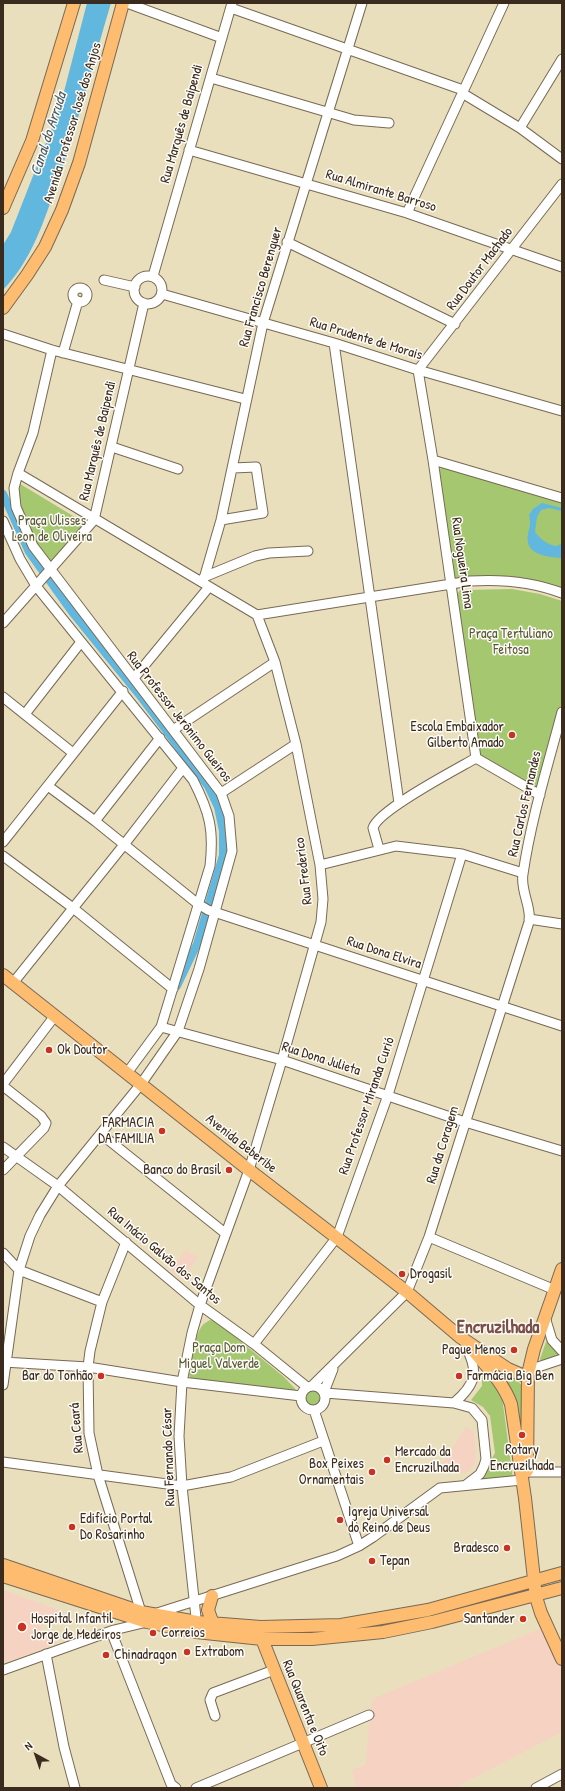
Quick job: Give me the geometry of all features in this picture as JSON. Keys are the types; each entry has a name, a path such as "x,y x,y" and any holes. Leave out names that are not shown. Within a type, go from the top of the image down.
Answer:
{"main road":[{"path":"3,208 32,141 74,3"},
{"name":"Avenida Professor José dos Anjos","path":"3,308 45,247 62,210 79,163 123,3"},
{"name":"Avenida Beberibe","path":"8,979 249,1170 407,1292 460,1336 508,1369 522,1375 528,1374"},
{"path":"562,1269 534,1349 528,1374 525,1476 525,1498 536,1597 541,1613 562,1659"},
{"name":"Avenida Beberibe","path":"460,1336 498,1379 507,1394 513,1414 525,1476"},
{"path":"3,1565 147,1616 262,1640 312,1639 383,1632 536,1597 562,1588"},
{"path":"197,1627 213,1624 261,1627 341,1625 428,1610 562,1573"},
{"path":"3,1576 117,1614 147,1616"},
{"path":"212,1596 208,1610 213,1624"},
{"name":"Rua Quarenta e Oito","path":"262,1640 321,1788"}],"street":[{"path":"127,3 222,38"},
{"name":"Rua Francisco Berenguer","path":"205,582 233,468 245,399 263,323 362,3"},
{"path":"231,4 463,91 520,128 562,159"},
{"name":"Rua Marquês de Baipendi","path":"153,276 231,4"},
{"path":"407,213 501,4"},
{"path":"520,128 562,59"},
{"path":"211,78 328,111 354,120 389,123"},
{"name":"Rua Almirante Barroso","path":"189,150 407,213 562,267"},
{"name":"Rua Doutor Machado","path":"418,370 562,184"},
{"path":"287,242 455,324"},
{"path":"153,276 160,282 162,294 153,303 144,303 136,297 135,287 141,278 153,276"},
{"path":"104,280 135,287"},
{"name":"Rua Prudente de Morais","path":"162,294 334,343 418,370 562,411"},
{"path":"63,353 78,301"},
{"name":"Rua Marquês de Baipendi","path":"3,623 50,572 94,520 144,303"},
{"path":"3,334 63,353 245,399"},
{"path":"334,343 399,803"},
{"name":"Rua Professor Jerônimo Gueiros","path":"52,350 33,434 18,473 14,495 16,507 33,546 50,572 114,656 134,678 220,793 229,816 232,851 173,989 163,1027 127,1073"},
{"name":"Rua Nogueira Lima","path":"418,370 433,460 476,758"},
{"path":"112,447 178,469"},
{"path":"433,460 562,498"},
{"path":"221,520 263,513 256,467 233,468"},
{"path":"18,473 94,520 205,582 258,615 450,583 497,580 515,582 562,593"},
{"name":"Rua Professor Jerônimo Gueiros","path":"3,520 20,559 81,642 123,691 193,780 202,797 209,817 213,841 207,909 199,969 176,1031 141,1084 58,1186 40,1215 30,1236 19,1270 5,1350 3,1385"},
{"path":"134,678 205,582 255,556 269,553 308,551"},
{"name":"Rua Frederico","path":"249,1170 321,922 322,909 320,865 296,744 275,662 258,615"},
{"path":"25,714 81,642"},
{"path":"173,730 275,662"},
{"path":"3,842 123,691"},
{"path":"3,697 73,753"},
{"name":"Rua Carlos Fernandes","path":"529,919 522,889 523,873 540,795 562,712"},
{"path":"95,821 160,738"},
{"path":"220,793 296,744"},
{"path":"379,849 373,828 374,825 399,803 476,758 540,795"},
{"path":"8,979 73,908 183,768"},
{"name":"Rua Dona Elvira","path":"48,786 95,821 123,846 207,909 562,1026"},
{"path":"320,865 379,849 396,846 462,854 523,873"},
{"name":"Rua Professor Miranda Curió","path":"254,1344 337,1237 388,1095 462,854"},
{"path":"3,856 73,908 173,989"},
{"path":"529,919 562,924"},
{"name":"Rua da Coragem","path":"407,1292 429,1237 529,919"},
{"path":"3,1170 46,1125 45,1120 41,1116 3,1085 54,1016"},
{"name":"Rua Dona Julieta","path":"163,1027 282,1060 465,1122 562,1151"},
{"path":"101,1134 225,1233"},
{"name":"Rua Inácio Galvão dos Santos","path":"3,1147 58,1186 200,1305 310,1386"},
{"name":"Rua Fernando César","path":"197,1627 182,1486 179,1428 182,1382 195,1321 200,1305 249,1170"},
{"path":"429,1237 555,1290"},
{"name":"Rua Ceará","path":"126,1242 102,1302 95,1329 88,1366 89,1433 98,1475 147,1616"},
{"path":"3,1253 19,1270 102,1302"},
{"path":"301,1396 310,1386 334,1366 407,1292"},
{"path":"195,1321 213,1315"},
{"path":"545,1317 552,1340 557,1347 562,1350"},
{"path":"454,1403 467,1390 474,1374 473,1361 460,1336"},
{"path":"528,1374 538,1367 562,1359"},
{"path":"5,1362 88,1366 182,1382 301,1396"},
{"path":"314,1410 323,1404 325,1392 334,1366"},
{"path":"310,1386 320,1388 325,1392 454,1403 472,1408 482,1420 486,1459 480,1474 467,1484"},
{"path":"301,1396 306,1407 314,1410"},
{"path":"314,1410 359,1546"},
{"path":"3,1462 182,1486 231,1477 323,1441"},
{"path":"3,1670 113,1631 147,1616 337,1556 359,1546 398,1519 429,1494 444,1486 562,1472"},
{"path":"117,1614 113,1631 173,1787"},
{"path":"46,1654 64,1747 75,1788"},
{"path":"216,1716 210,1700 213,1693 274,1670"},
{"path":"196,1788 369,1715"},
{"path":"536,1788 562,1774"}],"shaded area":[{"path":"186,1250 198,1258 181,1279 170,1270"},
{"path":"466,1427 474,1431 476,1460 474,1465 466,1473 436,1473"},
{"name":"Hospital Infantil Jorge de Medeiros","path":"3,1590 64,1612 63,1614 38,1623 44,1633 49,1631 57,1644 3,1663"},
{"path":"542,1628 552,1651 562,1668 562,1732 454,1788 356,1788 352,1770 365,1765 372,1699"}],"green space":[{"name":"Praça Tertuliano Feitosa","path":"443,467 562,500 562,591 458,581 454,579 438,470"},
{"name":"Praça Ulisses Leon de Oliveira","path":"17,482 83,522 83,527 53,562 45,562 16,498"},
{"name":"Praça Tertuliano Feitosa","path":"512,589 540,594 562,601 562,702 539,785 535,788 480,756 456,596 460,590"},
{"name":"Praça Dom Miguel Valverde","path":"210,1320 216,1321 284,1377 298,1392 190,1378 190,1359 197,1336 203,1325"},
{"path":"547,1339 562,1355 541,1362 540,1359"},
{"path":"491,1362 514,1377 524,1388 522,1455"},
{"path":"482,1367 502,1397 513,1479 478,1482 487,1471 495,1453 490,1416 483,1407 471,1400 482,1386"},
{"path":"313,1386 318,1387 324,1393 324,1403 318,1409 313,1410 308,1409 302,1403 301,1398 302,1393 308,1387"}],"water":[{"path":"87,3 111,3 72,138 42,226 22,266 3,290 3,245 11,232 60,107"},
{"path":"542,503 562,508 562,511 549,508 541,510 537,517 535,532 547,543 557,546 562,543 562,558 538,554 533,551 528,541 530,524 529,515 533,509"}],"waterway":[{"path":"3,494 29,552 72,612 141,697 208,786 218,807 223,831 223,855 197,944 177,986"}],"place":[{"name":"Escola Embaixador Gilberto Amado","path":"512,735"},
{"name":"Ok Doutor","path":"49,1050"},
{"name":"FARMACIA DA FAMILIA","path":"162,1131"},
{"name":"Banco do Brasil","path":"229,1170"},
{"name":"Drogasil","path":"402,1274"},
{"name":"Pague Menos","path":"514,1350"},
{"name":"Bar do Tonhão","path":"101,1376"},
{"name":"Farmácia Big Ben","path":"459,1376"},
{"name":"Rotary Encruzilhada","path":"522,1435"},
{"name":"Mercado da Encruzilhada","path":"387,1460"},
{"name":"Box Peixes Ornamentais","path":"372,1472"},
{"name":"Igreja Universal do Reino de Deus","path":"340,1520"},
{"name":"Edifício Portal Do Rosarinho","path":"72,1527"},
{"name":"Bradesco","path":"507,1548"},
{"name":"Tepan","path":"372,1561"},
{"name":"Santander","path":"523,1619"},
{"name":"Hospital Infantil Jorge de Medeiros","path":"22,1627"},
{"name":"Correios","path":"153,1633"},
{"name":"Extrabom","path":"187,1652"},
{"name":"Chinadragon","path":"106,1655"}],"district":[{"name":"Encruzilhada","path":"498,1328"}],"water label":[{"name":"Canal do Arruda","path":"49,134"}]}
